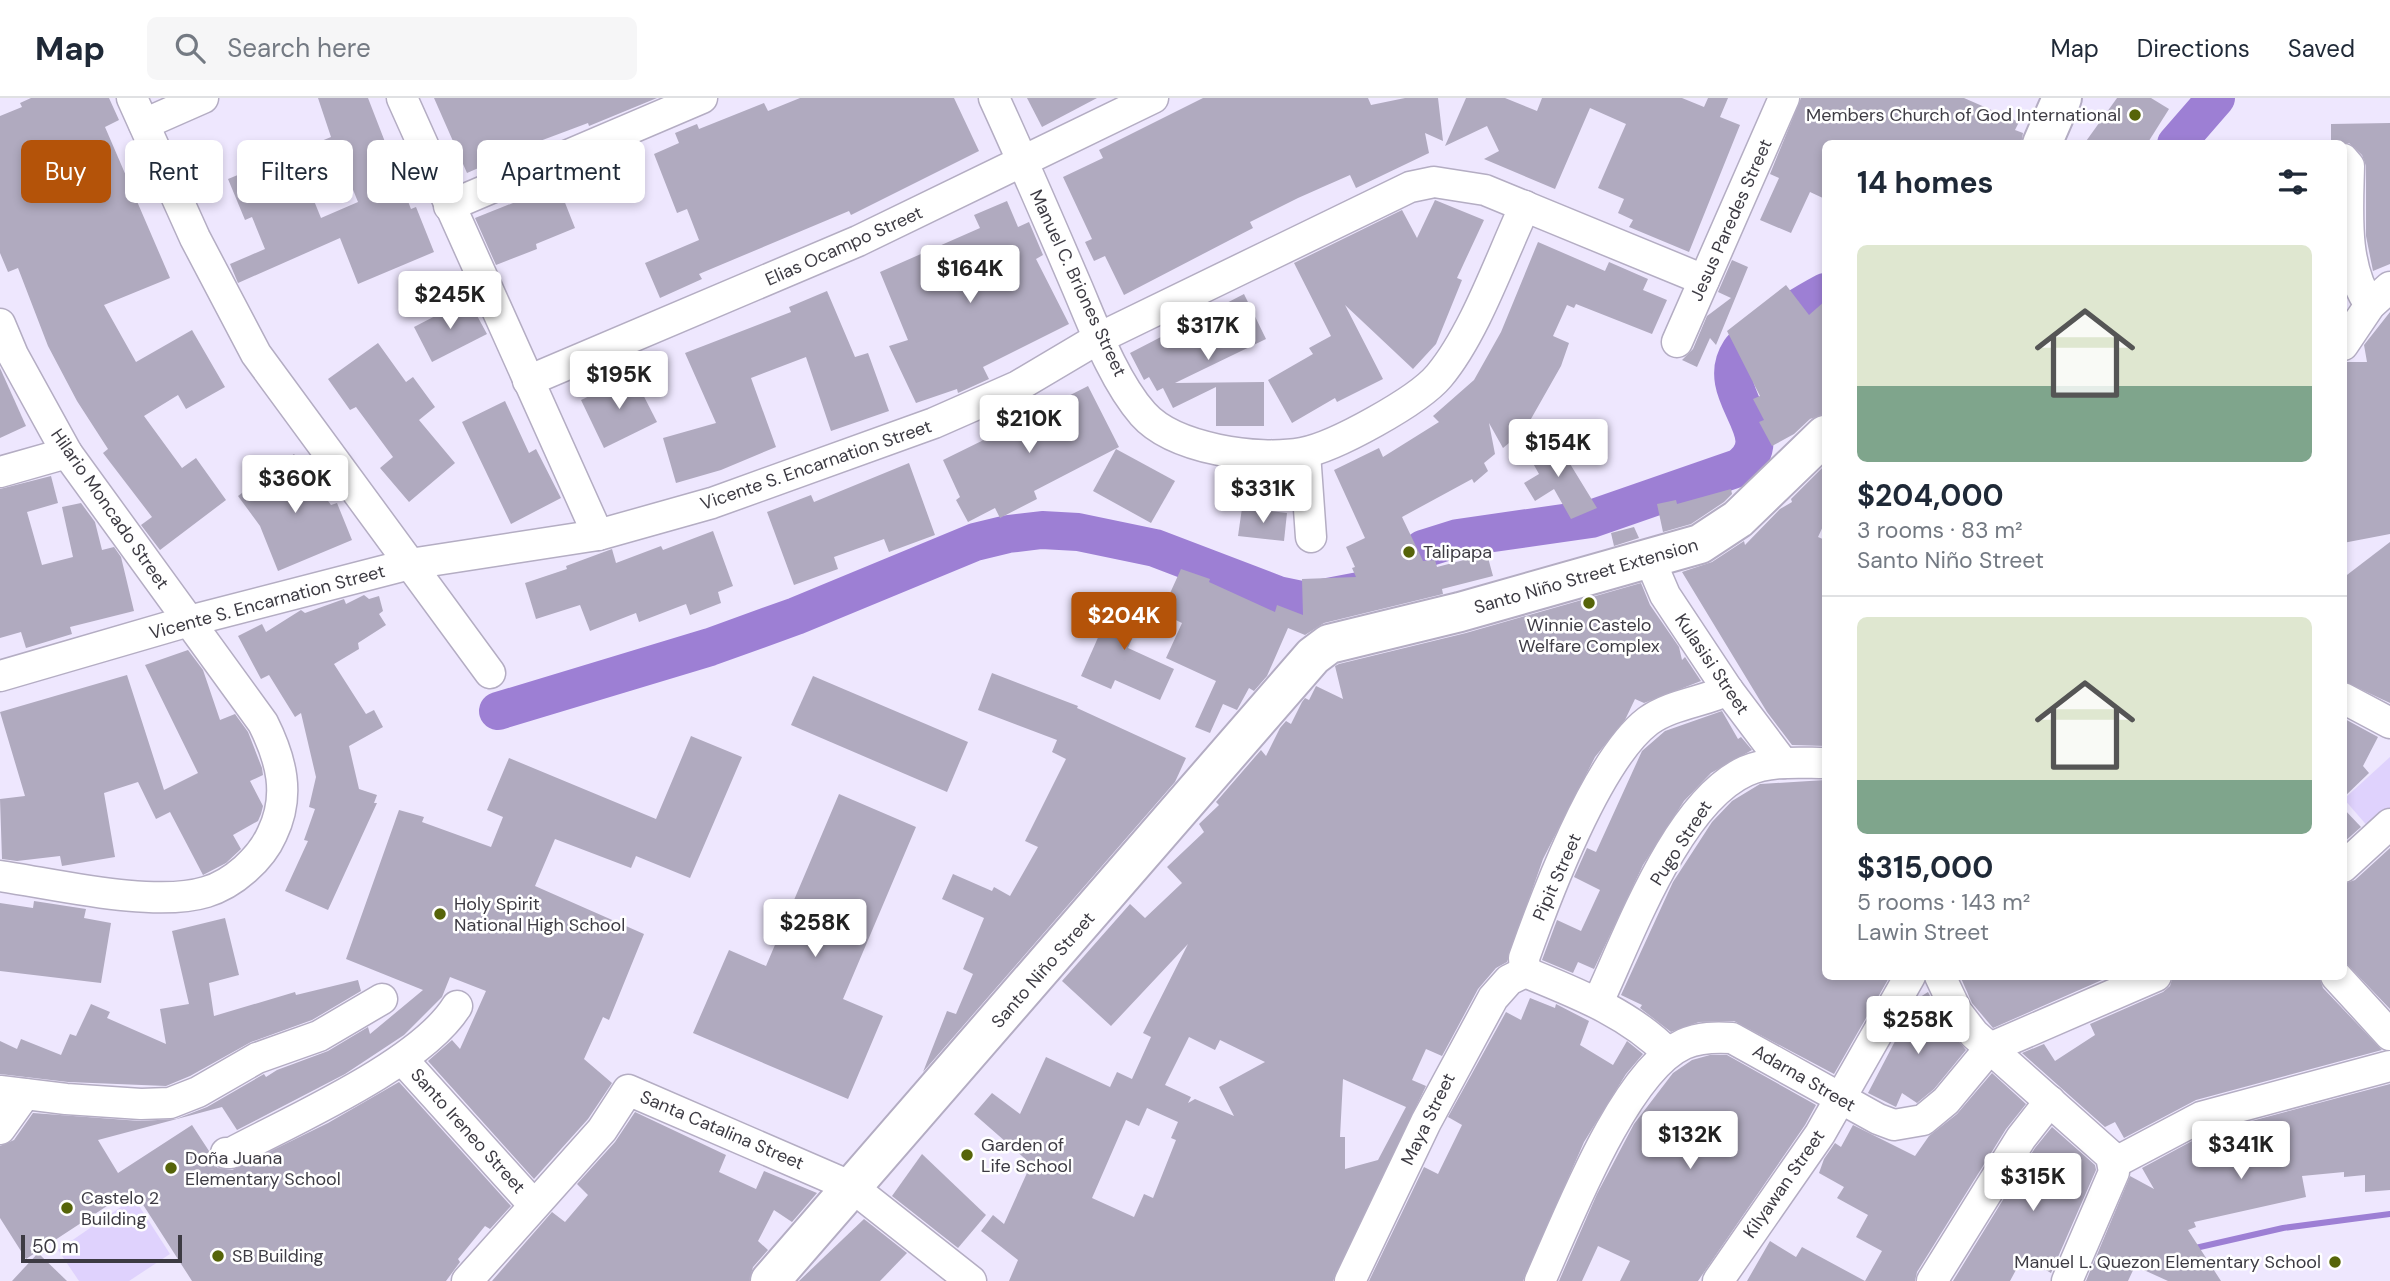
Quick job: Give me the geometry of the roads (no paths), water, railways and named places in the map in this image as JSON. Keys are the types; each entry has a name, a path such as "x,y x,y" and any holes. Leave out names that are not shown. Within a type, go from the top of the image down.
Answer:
{"main road":[{"path":"2044,140 2062,98"},
{"name":"Santo Niño Street Extension","path":"1313,656 1329,644 1650,560 1700,544 1721,533 1822,438"},
{"name":"Santo Niño Street","path":"770,1281 1313,656"}],"street":[{"path":"203,98 138,111 195,238 256,354 490,673"},
{"path":"402,98 598,535"},
{"path":"449,206 702,98"},
{"name":"Manuel C. Briones Street","path":"995,98 1099,338 1141,411 1155,426 1200,445 1249,454 1276,456 1305,453 1374,423 1412,400 1439,377 1463,341 1525,206"},
{"name":"Elias Ocampo Street","path":"528,381 858,241 1153,98"},
{"name":"Jesus Paredes Street","path":"1677,342 1775,101"},
{"path":"2347,165 2347,187"},
{"name":"Vicente S. Encarnation Street","path":"0,676 189,621 411,565 598,535 712,503 934,423 1018,386 1099,338 1410,187 1434,182 1459,184 1525,206 1704,280"},
{"path":"2347,238 2360,290 2380,296 2347,340"},
{"name":"Hilario Moncado Street","path":"0,324 13,355 67,453 263,723 279,754 284,792 278,822 264,852 233,878 208,892 178,897 130,894 0,876"},
{"path":"0,472 67,453"},
{"path":"1305,453 1311,537"},
{"name":"Kulasisi Street","path":"1650,560 1665,595 1728,690 1783,763"},
{"name":"Pipit Street","path":"1525,972 1524,958 1556,875 1601,780 1625,743 1648,721 1666,711 1728,690"},
{"path":"2347,700 2390,723"},
{"name":"Pugo Street","path":"1598,1002 1656,879 1700,809 1716,790 1748,770 1783,763 1822,763"},
{"path":"2347,863 2390,824"},
{"path":"1525,972 1598,1002 1647,1033 1668,1053"},
{"name":"Maya Street","path":"1350,1281 1426,1122 1493,998 1509,980 1525,972"},
{"name":"Kilyawan Street","path":"1718,1281 1840,1100 1908,980"},
{"path":"1942,980 1966,1026 2102,1146 2114,1164 2114,1172 2067,1281"},
{"path":"1990,1048 2147,980"},
{"path":"2340,980 2390,1035"},
{"path":"0,1129 13,1093 129,1103 170,1102 198,1092 257,1058 319,1036 382,999"},
{"name":"Santo Ireneo Street","path":"226,1153 231,1153 402,1059 436,1034 457,1006"},
{"name":"Adarna Street","path":"1540,1281 1595,1160 1619,1117 1644,1079 1668,1053 1685,1043 1709,1037 1732,1038 1840,1100 1894,1125 1910,1125 1934,1113 1990,1048"},
{"name":"Santo Ireneo Street","path":"402,1059 533,1204"},
{"path":"2114,1164 2201,1117 2390,1066"},
{"name":"Santa Catalina Street","path":"467,1281 533,1204 602,1130 628,1090 852,1187 971,1281"},
{"path":"1932,1281 2021,1138 2050,1101"}],"waterway":[{"path":"2179,140 2216,98"},
{"path":"498,711 710,647 796,616 975,542 1008,534 1042,530 1078,532 1155,548 1278,595 1307,601 1370,589 1423,549 1458,538 1591,519 1738,468 1751,456 1754,442 1752,429 1734,383 1734,367 1740,351 1767,328 1822,294"},
{"path":"2191,1249 2283,1228 2390,1214"}],"place":[{"name":"Members Church of God International","path":"2135,115"},
{"name":"Talipapa","path":"1409,552"},
{"name":"Winnie Castelo Welfare Complex","path":"1589,603"},
{"name":"Holy Spirit National High School","path":"440,914"},
{"name":"Garden of Life School","path":"967,1155"},
{"name":"Doña Juana Elementary School","path":"171,1168"},
{"name":"Castelo 2 Building","path":"67,1208"},
{"name":"SB Building","path":"218,1256"},
{"name":"Manuel L. Quezon Elementary School","path":"2335,1262"}]}
